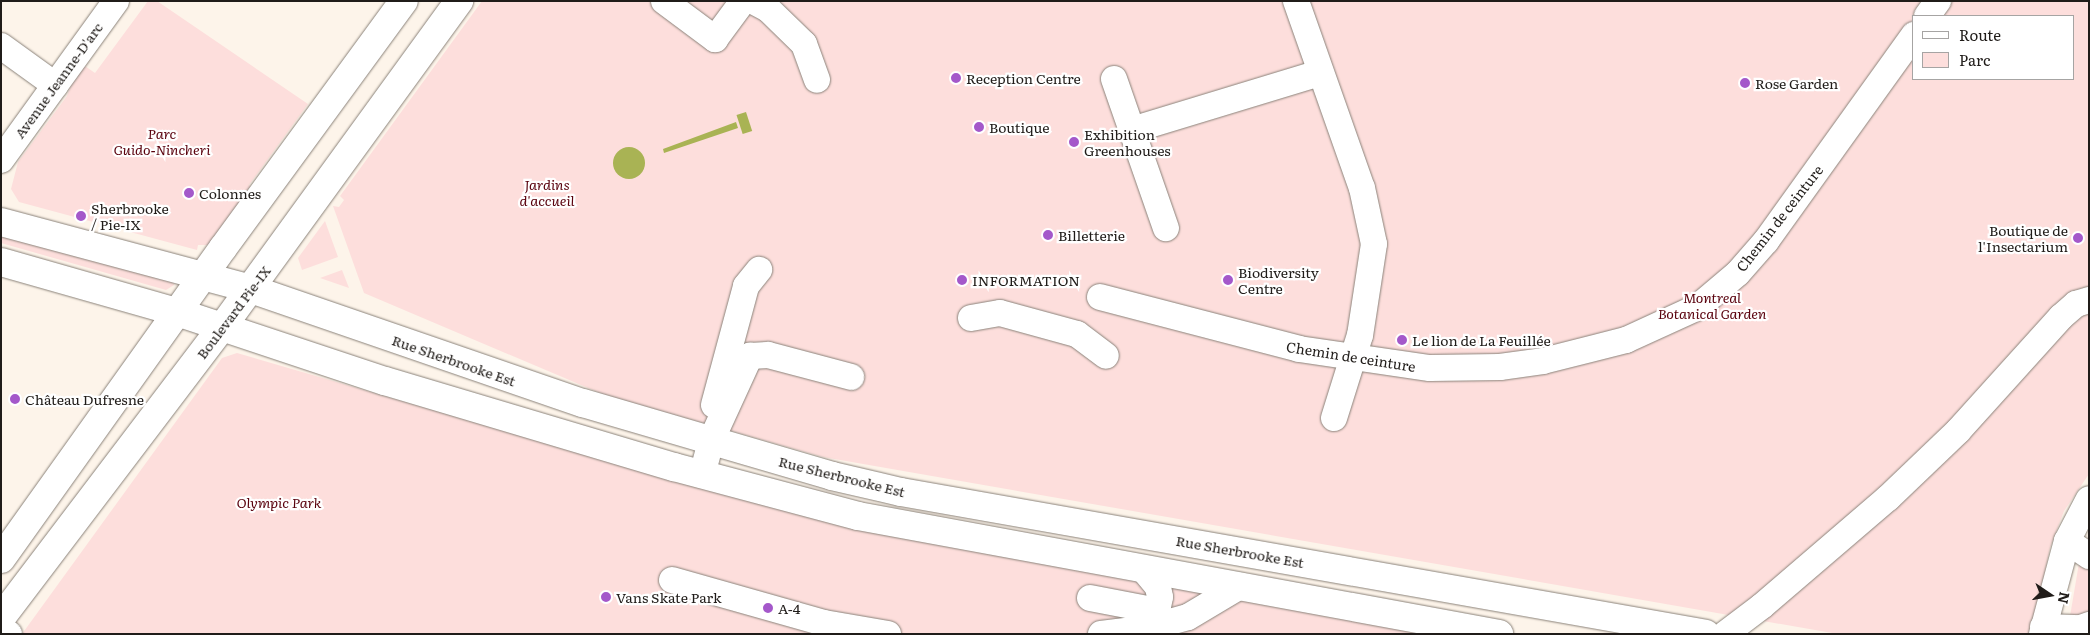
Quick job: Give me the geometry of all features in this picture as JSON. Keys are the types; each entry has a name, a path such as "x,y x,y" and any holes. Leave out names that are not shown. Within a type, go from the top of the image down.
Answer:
{"main road":[{"path":"1,559 203,275 404,1"},
{"name":"Boulevard Pie-IX","path":"1,618 251,289 459,1"},
{"name":"Rue Sherbrooke Est","path":"1,222 251,289 583,403 832,476 901,492 1489,594 1706,634"},
{"path":"1,262 177,312 385,381 702,475 858,516 1491,632"}],"street":[{"name":"Avenue Jeanne-D'arc","path":"3,151 55,85 116,1"},
{"path":"664,1 715,40 743,1"},
{"path":"753,1 768,9 804,44 818,80"},
{"path":"1296,1 1362,188 1374,244 1360,335 1334,418"},
{"path":"1928,15 1938,1"},
{"name":"Chemin de ceinture","path":"1100,297 1283,346 1353,359 1452,369 1543,362 1626,340 1698,307 1738,273 1766,241 1912,38"},
{"path":"1,46 55,85"},
{"path":"1132,130 1320,73"},
{"path":"1114,79 1166,228"},
{"path":"712,441 716,393 746,286 759,270"},
{"path":"1725,634 1762,606 1888,498 1958,431 2061,317 2076,304 2089,300"},
{"path":"2061,317 2077,312 2089,314"},
{"path":"971,318 1000,313 1077,334 1106,356"},
{"path":"702,475 712,441 750,356 768,355 851,377"},
{"path":"2089,499 2067,541 2042,630 2080,628 2089,625"},
{"path":"2067,541 2089,556"},
{"path":"1143,569 1158,586 1153,619"},
{"path":"672,580 824,622 888,634"},
{"path":"1101,634 1153,619 1188,617 1240,586"},
{"path":"1090,598 1153,619"},
{"path":"1,628 9,634"}],"green space":[{"name":"Parc Guido-Nincheri","path":"148,1 157,1 308,104 249,185 254,189 213,245 198,245 197,250 19,202 11,189 18,162 67,96 79,62 95,73"},
{"name":"Montreal Botanical Garden","path":"482,1 2089,1 2089,474 2064,511 2050,548 2032,634 1838,634 823,457 607,396 364,293 333,206 339,207 344,200 340,196"},
{"path":"325,221 338,257 302,270 298,258"},
{"path":"1,235 173,280 174,285 166,290 1,243"},
{"path":"342,270 349,288 320,278"},
{"name":"Olympic Park","path":"237,353 611,462 1422,634 22,634 222,358"},
{"path":"2089,542 2089,634 2067,634 2079,563"}],"shaded area":[{"path":"746,112 752,131 743,134 736,115"},
{"path":"736,122 738,128 664,153 663,149"},
{"path":"629,147 635,148 640,152 644,157 644,169 640,174 635,178 629,179 623,178 618,174 614,169 613,163 614,157 618,152 623,148"}],"place":[{"name":"Reception Centre","path":"956,78"},
{"name":"Rose Garden","path":"1745,83"},
{"name":"Boutique","path":"979,127"},
{"name":"Exhibition Greenhouses","path":"1074,142"},
{"name":"Colonnes","path":"189,193"},
{"name":"Sherbrooke / Pie-IX","path":"81,216"},
{"name":"Billetterie","path":"1048,235"},
{"name":"Boutique de l'Insectarium","path":"2078,238"},
{"name":"INFORMATION","path":"962,280"},
{"name":"Biodiversity Centre","path":"1228,280"},
{"name":"Le lion de La Feuillée","path":"1402,340"},
{"name":"Château Dufresne","path":"15,399"},
{"name":"Vans Skate Park","path":"606,597"},
{"name":"A-4","path":"768,608"}],"park label":[{"name":"Jardins d'accueil","path":"547,192"}]}
